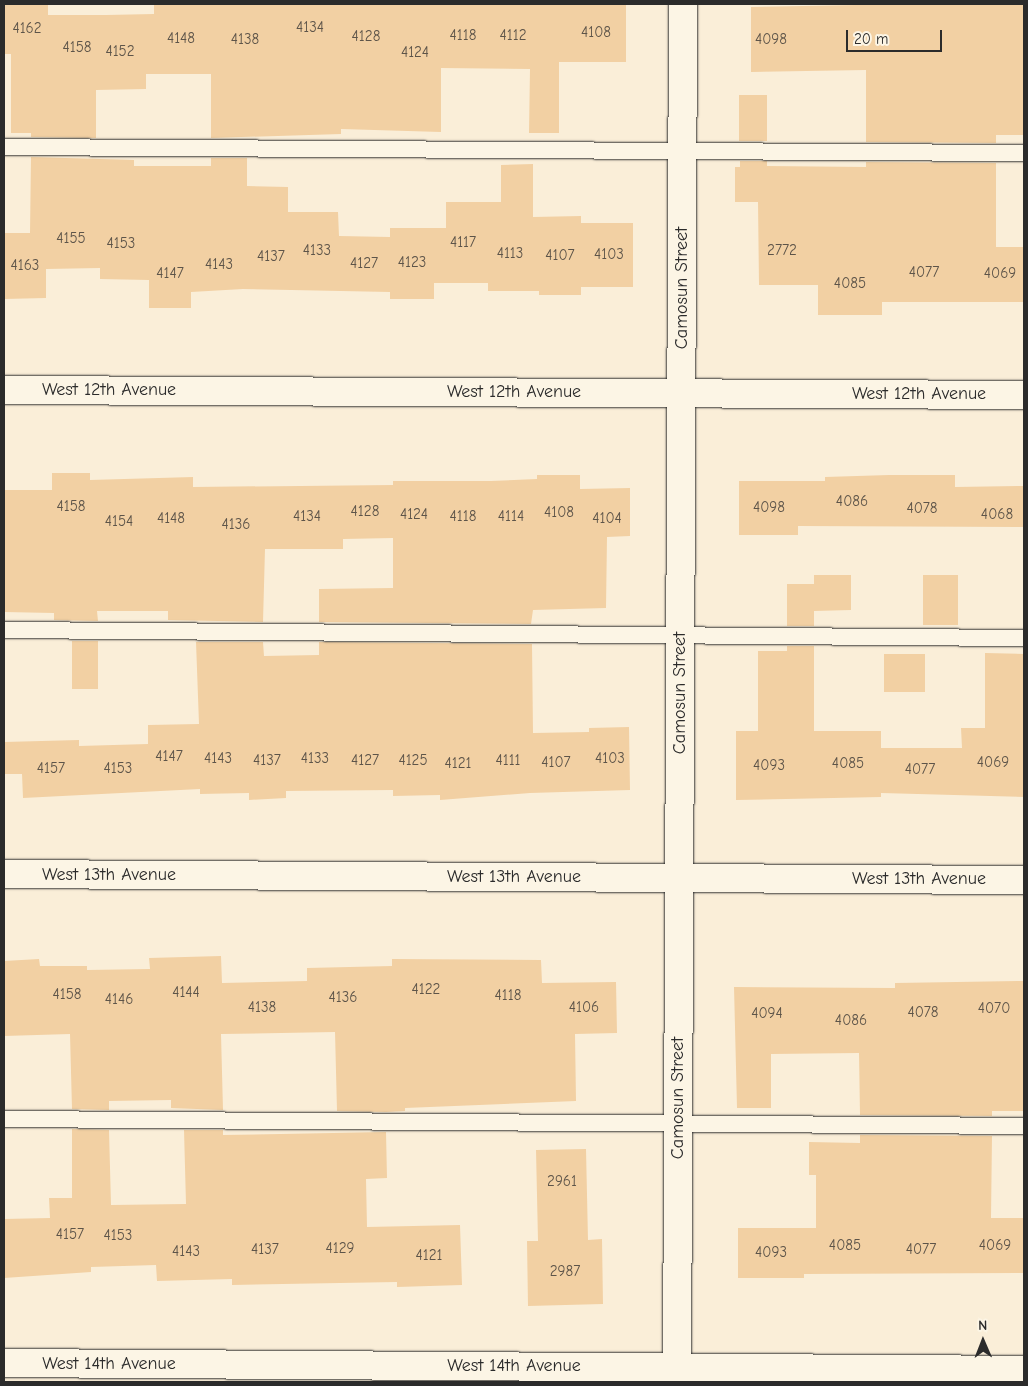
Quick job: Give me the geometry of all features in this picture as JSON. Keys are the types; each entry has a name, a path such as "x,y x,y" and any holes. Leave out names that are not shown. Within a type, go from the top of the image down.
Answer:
{"street":[{"name":"Camosun Street","path":"677,1375 683,4"},
{"name":"West 12th Avenue","path":"4,390 1024,395"},
{"name":"West 13th Avenue","path":"4,874 1024,880"},
{"name":"West 14th Avenue","path":"4,1363 677,1375 1024,1370"}],"lane":[{"path":"4,147 1024,153"},
{"path":"4,630 680,637 1024,638"},
{"path":"4,1119 1024,1126"}],"building":[{"path":"5,4 48,4 48,15 106,15 154,14 154,4 626,4 626,62 559,62 559,133 529,133 530,69 441,68 441,132 341,129 341,134 211,138 211,74 146,74 146,89 96,90 96,138 31,137 31,133 11,133 11,54 5,54"},
{"path":"1024,4 1024,135 996,135 996,143 866,142 866,70 751,72 751,7"},
{"path":"739,95 767,95 767,141 739,141"},
{"path":"31,157 134,160 134,166 211,166 211,158 247,158 247,186 288,187 288,212 338,212 339,236 390,237 390,228 446,228 446,202 501,202 501,165 533,164 533,217 581,216 581,223 633,223 633,287 581,287 581,295 539,295 539,291 488,291 488,283 434,283 434,299 390,299 390,292 243,289 191,292 191,308 149,308 149,280 100,279 100,268 46,269 46,298 4,299 4,233 30,233"},
{"path":"740,161 767,161 767,166 866,167 866,162 996,163 996,247 1024,247 1024,302 882,302 882,315 818,315 818,285 759,285 758,202 735,202 735,167 740,167"},
{"path":"52,473 90,473 90,480 193,477 193,487 393,485 393,481 491,481 537,479 537,475 580,475 580,489 630,488 630,536 607,537 606,608 533,610 531,624 319,622 319,589 393,588 393,538 343,539 343,549 265,549 263,622 168,620 168,611 97,611 98,621 54,620 54,613 4,612 4,490 52,490"},
{"path":"955,475 955,487 1024,486 1024,527 798,526 798,535 739,535 739,481 825,481 825,477"},
{"path":"814,575 851,575 851,610 814,611 814,626 787,626 787,584 814,584"},
{"path":"923,575 958,575 958,625 923,625"},
{"path":"72,641 98,641 98,689 72,689"},
{"path":"196,642 263,642 264,656 319,655 319,642 532,644 533,733 589,732 589,728 629,727 630,790 530,793 440,800 440,795 393,796 393,790 286,791 286,798 249,800 249,793 200,794 200,789 23,798 22,774 4,774 4,742 79,740 79,746 148,744 148,725 199,724"},
{"path":"787,646 814,646 814,731 881,731 881,748 962,748 961,728 985,728 985,653 1024,654 1024,797 881,793 881,797 736,800 736,731 758,731 758,651 787,651"},
{"path":"884,654 925,654 925,692 884,692"},
{"path":"221,956 222,983 307,981 307,968 392,966 392,959 541,960 542,983 616,982 617,1033 575,1034 576,1101 405,1108 405,1111 386,1112 337,1111 335,1032 221,1034 223,1110 171,1108 171,1100 109,1101 109,1110 72,1109 70,1034 4,1036 4,961 39,959 40,966 87,966 87,970 150,969 149,958"},
{"path":"1023,981 1024,1111 992,1111 992,1116 860,1115 859,1053 771,1054 771,1108 737,1108 734,987 895,988 895,983"},
{"path":"72,1129 109,1130 111,1205 186,1204 184,1130 223,1130 223,1135 386,1132 387,1178 366,1179 367,1227 460,1225 462,1285 397,1287 397,1282 232,1285 232,1279 157,1281 156,1265 91,1267 91,1272 4,1278 4,1219 50,1218 49,1198 72,1198"},
{"path":"860,1135 992,1136 991,1218 1024,1218 1024,1273 804,1274 804,1278 738,1278 738,1228 816,1228 816,1175 809,1175 809,1142 860,1143"},
{"path":"586,1149 588,1240 602,1239 603,1304 528,1306 527,1241 538,1241 536,1150"}]}
